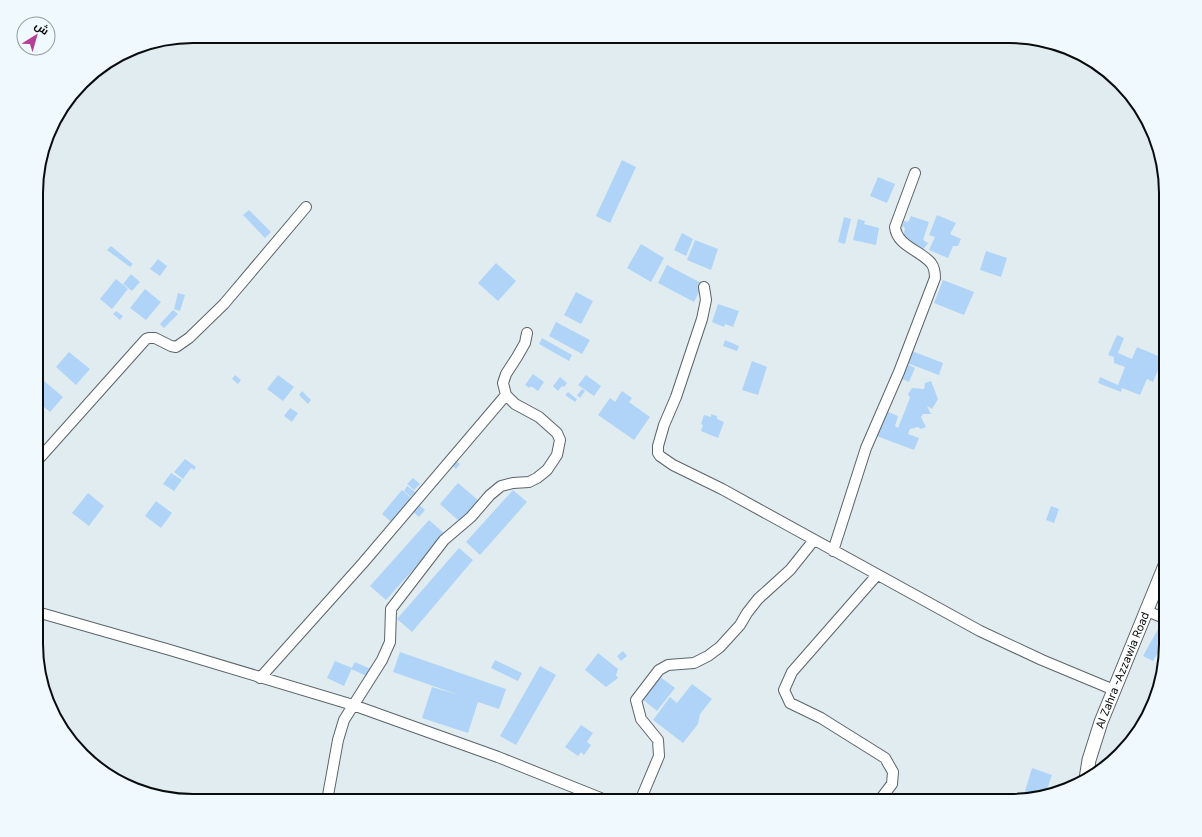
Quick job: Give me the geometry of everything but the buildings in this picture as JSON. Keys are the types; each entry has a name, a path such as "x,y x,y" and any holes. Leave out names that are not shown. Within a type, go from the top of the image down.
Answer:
{"main road":[{"name":"Al Zahra -Azzawia Road","path":"1088,772 1095,738 1159,580"}],"street":[{"path":"833,551 866,448 899,372 935,278 931,263 900,240 896,234 895,227 914,173"},
{"path":"43,455 146,339 155,338 171,346 176,346 189,338 224,304 306,207"},
{"path":"704,287 706,300 702,319 676,397 664,425 658,446 658,453 660,456 980,631 1042,660 1114,690"},
{"path":"328,794 338,740 344,720 374,672 390,642 391,609 444,540 471,517 490,495 501,486 513,483 529,482 537,478 547,470 557,455 560,440 556,433 540,417 515,404 506,395 503,382 506,374 525,343 527,333"},
{"path":"260,678 363,563 506,395"},
{"path":"643,794 659,756 658,740 641,719 636,700 664,667 668,665 694,663 708,656 720,647 740,625 746,613 758,599 790,570 814,540"},
{"path":"877,575 792,672 784,690 790,703 821,718 885,758 893,772 892,784 884,794"},
{"path":"1146,610 1159,616"},
{"path":"43,614 353,705 498,757 590,794"}]}
